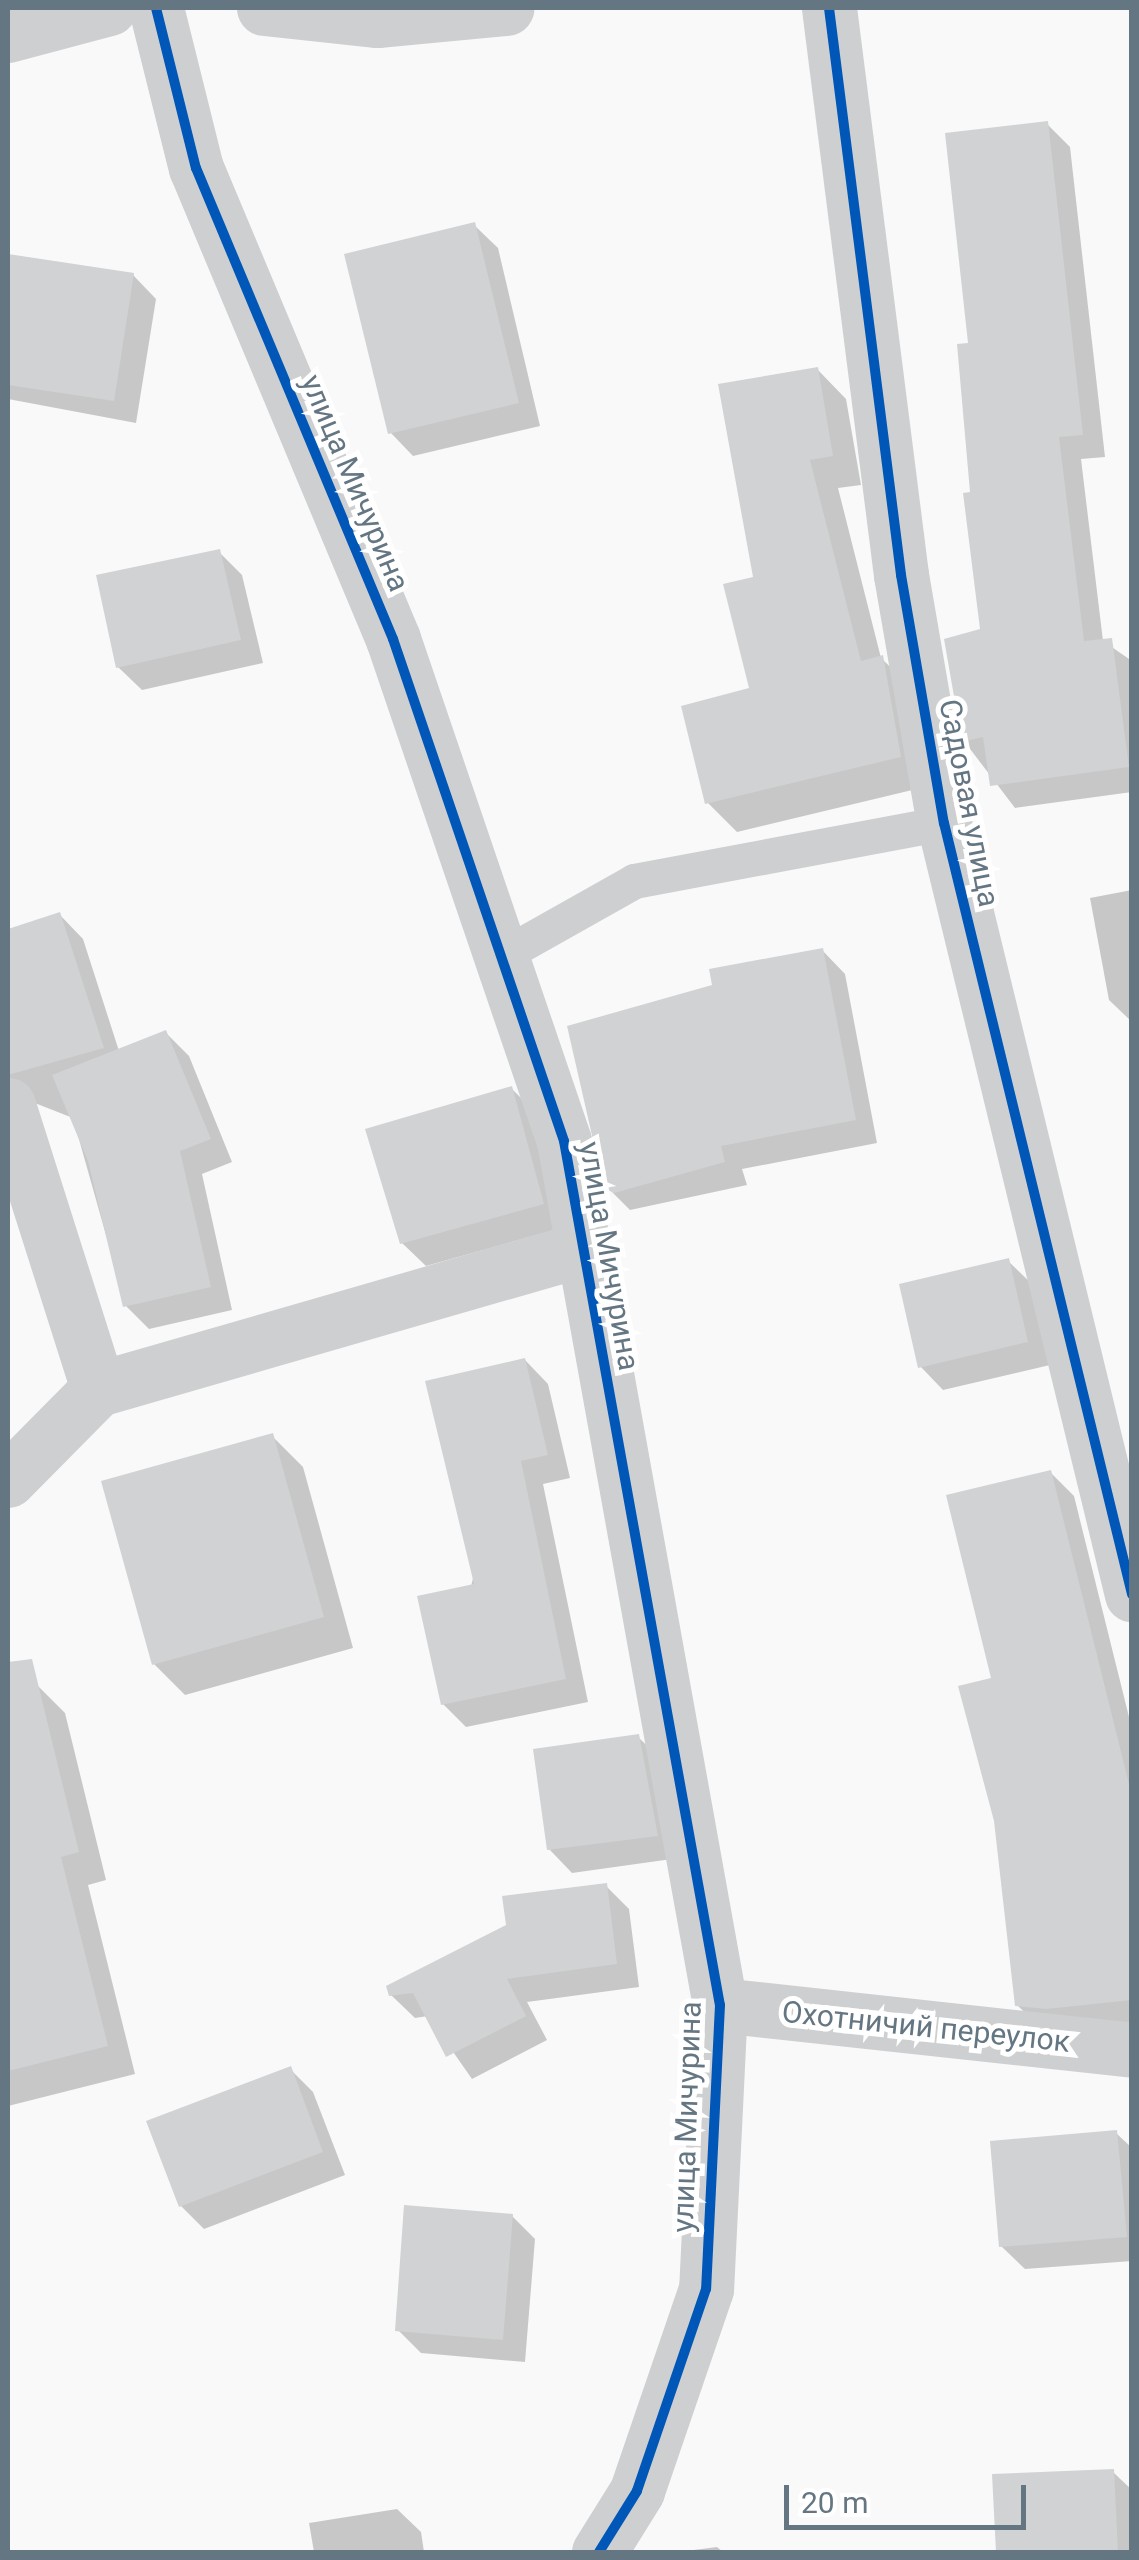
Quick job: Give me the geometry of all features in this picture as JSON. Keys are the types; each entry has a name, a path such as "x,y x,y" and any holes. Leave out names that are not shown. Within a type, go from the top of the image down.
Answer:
{"street":[{"path":"8,35 109,8"},
{"name":"улица Мичурина","path":"156,8 196,168 393,639 564,1141 720,2005 706,2289 638,2491 599,2552"},
{"path":"264,8 377,20 506,8"},
{"name":"Садовая улица","path":"829,8 902,575 944,823 1132,1594"},
{"path":"8,1105 98,1388"},
{"path":"8,1480 98,1388 583,1248"},
{"name":"Охотничий переулок","path":"720,2005 1132,2050"}],"lane":[{"path":"502,956 634,882 944,823"}],"building":[{"path":"1048,121 1083,435 1059,437 1084,641 1112,638 1129,767 990,786 983,737 962,742 944,639 980,629 963,493 970,492 957,344 968,343 945,133"},
{"path":"475,222 519,403 388,434 344,254"},
{"path":"8,254 134,273 114,401 8,385"},
{"path":"818,367 833,456 810,460 861,661 883,655 901,757 705,804 681,706 749,688 723,584 753,577 718,384"},
{"path":"220,549 241,640 116,668 96,575"},
{"path":"60,912 104,1048 8,1075 8,929"},
{"path":"823,948 856,1120 721,1146 725,1162 614,1193 604,1188 567,1026 712,985 709,969"},
{"path":"166,1030 211,1139 180,1151 211,1287 123,1307 88,1161 52,1075"},
{"path":"512,1086 544,1204 400,1244 365,1129"},
{"path":"1009,1258 1028,1342 918,1368 899,1284"},
{"path":"525,1358 548,1455 521,1461 566,1679 441,1705 417,1596 474,1584 425,1381"},
{"path":"273,1433 324,1617 152,1665 101,1481"},
{"path":"1051,1470 1132,1796 1132,2000 1046,2009 1015,2006 994,1821 958,1686 991,1678 946,1495"},
{"path":"32,1659 79,1852 61,1857 108,2046 8,2071 8,1662"},
{"path":"639,1734 658,1836 547,1850 533,1749"},
{"path":"607,1883 617,1964 507,1979 526,2016 446,2057 413,1993 389,1996 386,1986 506,1925 502,1896"},
{"path":"291,2066 323,2152 179,2207 146,2121"},
{"path":"1117,2130 1127,2237 999,2247 990,2141"},
{"path":"404,2205 513,2214 503,2340 395,2331"},
{"path":"1114,2469 1118,2552 996,2552 992,2474"}],"cycle path":[{"path":"156,8 196,168 393,639 564,1141 720,2005 706,2289 637,2491 599,2552"},
{"path":"829,8 901,575 944,823 1132,1594"}]}
